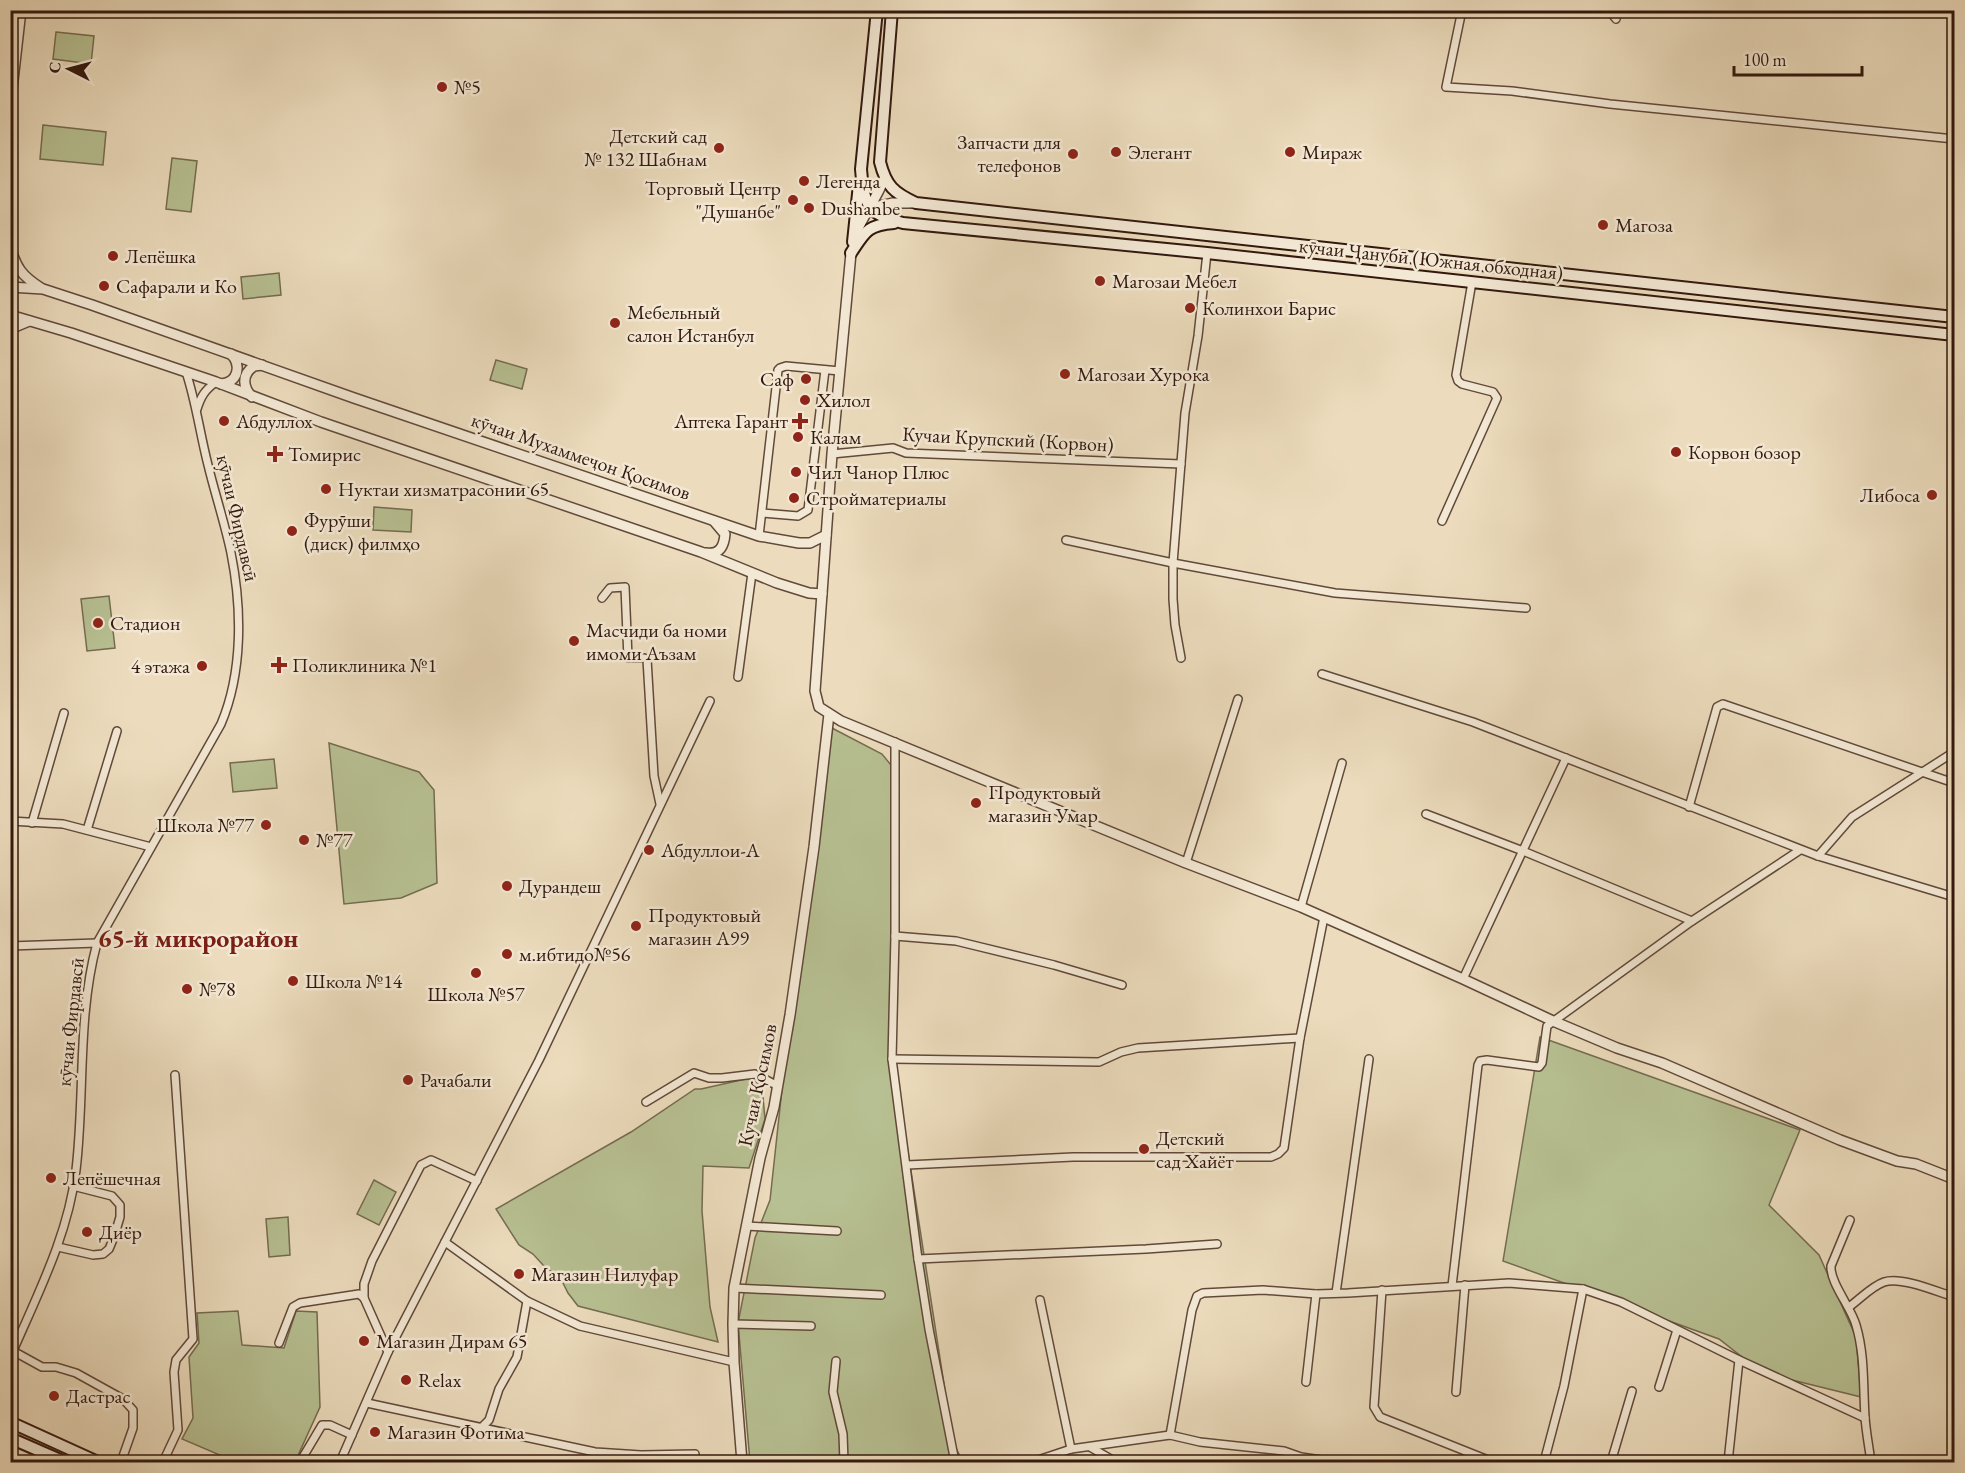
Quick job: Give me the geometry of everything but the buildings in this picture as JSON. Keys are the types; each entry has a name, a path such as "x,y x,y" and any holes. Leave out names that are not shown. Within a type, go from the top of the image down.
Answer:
{"main road":[{"path":"852,247 877,10"},
{"path":"892,10 880,162 884,179 900,196 916,203"},
{"path":"861,169 863,190 870,208 884,218 903,223"},
{"name":"кӯчаи Ҷанубӣ (Южная обходная)","path":"916,203 1954,317"},
{"path":"852,247 865,232 878,225 903,223"},
{"name":"кӯчаи Ҷанубӣ (Южная обходная)","path":"903,223 1207,253 1954,335"},
{"path":"10,1422 98,1462"},
{"path":"10,1438 65,1462"}],"street":[{"path":"10,107 21,10"},
{"path":"1462,10 1446,87 1512,91 1954,139"},
{"path":"1609,10 1616,19"},
{"path":"884,179 861,222 852,247 826,535 815,691 819,707 841,721 1186,863 1301,907 1617,1048 1662,1063 1840,1140 1897,1161 1916,1164 1954,1179"},
{"path":"870,208 893,203 916,203"},
{"path":"10,246 15,262 26,278 43,289"},
{"path":"1181,658 1173,608 1173,563 1185,413 1198,336 1207,253"},
{"path":"1442,521 1497,398 1493,392 1462,384 1456,375 1472,282"},
{"name":"кӯчаи Мухаммеҷон Қосимов","path":"10,287 43,289 759,536 810,543 826,535"},
{"path":"10,315 71,333 218,383 253,398 701,552 777,583 822,594"},
{"path":"10,328 29,321"},
{"path":"196,411 206,389 218,383 227,384 233,380 238,366 236,359 229,352"},
{"path":"253,398 244,384 246,376 249,369 262,365"},
{"path":"759,536 778,370 786,366 840,372"},
{"path":"762,513 798,516 808,510 825,370"},
{"name":"кӯчаи Фирдавсӣ","path":"12,1355 58,1247 73,1186 76,1171 85,1010 97,944 224,716 232,692 238,647 236,591 231,553 186,372"},
{"name":"Кучаи Крупский (Корвон)","path":"832,454 893,448 906,453 1181,464"},
{"path":"701,552 711,554 720,551 724,545 725,534 714,521"},
{"path":"1066,540 1173,563 1335,593 1526,608"},
{"path":"738,677 752,573"},
{"path":"602,598 610,588 625,587 628,658 644,657 647,659 654,776 660,804"},
{"path":"1322,674 1473,722 1800,850 1954,897"},
{"path":"1186,863 1238,699"},
{"path":"340,1462 388,1352 539,1060 710,701"},
{"path":"1689,807 1717,707 1723,704 1954,783"},
{"path":"32,823 64,713"},
{"name":"Кучаи Қосимов","path":"741,1462 733,1324 734,1288 778,1086 790,1016 814,847 829,714"},
{"path":"87,830 117,731"},
{"path":"896,742 896,936 892,1059 918,1259 955,1462"},
{"path":"1818,856 1852,817 1954,752"},
{"path":"1463,979 1566,758"},
{"path":"1301,907 1342,763"},
{"path":"1426,814 1523,851 1692,921"},
{"path":"10,821 63,824 151,847"},
{"path":"1452,1286 1480,1061 1539,1067 1542,1063 1547,1026 1553,1021 1692,921 1800,850"},
{"path":"907,1165 1073,1157 1271,1157 1278,1154 1284,1148 1300,1038 1324,917"},
{"path":"896,936 956,941 1054,965 1122,985"},
{"path":"10,946 97,944"},
{"path":"892,1059 1099,1062 1121,1052 1138,1048 1300,1038"},
{"path":"1336,1293 1369,1059"},
{"path":"646,1102 694,1073 709,1078 755,1074 778,1086"},
{"path":"163,1462 178,1430 174,1372 176,1360 194,1339 174,1075"},
{"path":"388,1352 364,1298 364,1284 372,1261 421,1165 431,1160 477,1181"},
{"path":"58,1247 93,1255 103,1254 109,1250 120,1217 120,1205 112,1196 73,1186"},
{"path":"1850,1220 1831,1266 1830,1274 1849,1307 1856,1325 1863,1367 1865,1418 1871,1462"},
{"path":"746,1226 837,1231"},
{"path":"445,1242 528,1301 580,1326 735,1362"},
{"path":"918,1259 1216,1244"},
{"path":"1849,1307 1882,1282 1890,1281 1910,1283 1954,1297"},
{"path":"1170,1435 1192,1310 1197,1296 1203,1293 1263,1290 1316,1294 1509,1283 1583,1289 1621,1302 1865,1418"},
{"path":"1456,1392 1465,1285"},
{"path":"734,1288 881,1295"},
{"path":"1544,1462 1563,1386 1583,1289"},
{"path":"1382,1290 1374,1407 1380,1418 1493,1462"},
{"path":"279,1343 293,1307 300,1303 359,1294 364,1298"},
{"path":"1306,1382 1316,1294"},
{"path":"1040,1300 1071,1449"},
{"path":"481,1428 489,1420 499,1389 517,1357 528,1301"},
{"path":"733,1324 812,1326"},
{"path":"1659,1387 1677,1330"},
{"path":"12,1355 42,1367 56,1367 76,1372 123,1399 133,1410 133,1428 121,1462"},
{"path":"1728,1462 1739,1360"},
{"path":"836,1361 833,1392 843,1434 844,1462"},
{"path":"1611,1462 1632,1391"},
{"path":"367,1403 596,1452 641,1459 695,1454"},
{"path":"300,1462 321,1425 330,1425 352,1435"},
{"path":"1032,1462 1071,1449 1170,1435 1200,1442 1284,1451 1300,1460 1335,1462"},
{"path":"1090,1447 1116,1462"}],"green space":[{"path":"56,32 94,36 91,64 53,59"},
{"path":"43,125 106,132 103,165 40,159"},
{"path":"172,158 197,161 191,212 166,209"},
{"path":"279,273 281,295 243,299 241,277"},
{"path":"496,360 527,369 522,389 490,380"},
{"path":"374,507 412,510 411,532 373,530"},
{"name":"Стадион","path":"109,596 115,648 87,651 81,599"},
{"path":"830,727 882,754 895,770 893,1055 953,1442 963,1462 750,1462 738,1323 755,1238 770,1200 790,1015"},
{"path":"329,743 419,772 434,790 437,883 401,898 344,904"},
{"path":"274,759 277,788 233,792 230,763"},
{"path":"1540,1037 1800,1130 1769,1205 1819,1255 1856,1337 1861,1397 1788,1379 1746,1360 1719,1339 1503,1261"},
{"path":"750,1078 762,1086 765,1119 749,1168 703,1166 702,1211 710,1307 718,1342 578,1306 561,1279 533,1254 519,1245 496,1209 631,1132 695,1089"},
{"path":"374,1180 396,1192 379,1225 357,1214"},
{"path":"288,1217 290,1255 269,1257 266,1219"},
{"path":"238,1311 242,1345 284,1348 296,1311 317,1312 320,1407 295,1462 236,1462 182,1439 193,1418 189,1357 199,1343 197,1313"}],"place":[{"name":"№5","path":"442,87"},
{"name":"Детский сад № 132 Шабнам","path":"719,148"},
{"name":"Элегант","path":"1116,152"},
{"name":"Мираж","path":"1290,152"},
{"name":"Запчасти для телефонов","path":"1073,154"},
{"name":"Легенда","path":"804,181"},
{"name":"Торговый Центр \"Душанбе\"","path":"793,200"},
{"name":"Dushanbe","path":"809,208"},
{"name":"Магоза","path":"1603,225"},
{"name":"Лепёшка","path":"113,256"},
{"name":"Магозаи Мебел","path":"1100,281"},
{"name":"Сафарали и Ко","path":"104,286"},
{"name":"Колинхои Барис","path":"1190,308"},
{"name":"Мебельный салон Истанбул","path":"615,323"},
{"name":"Магозаи Хурока","path":"1065,374"},
{"name":"Саф","path":"806,379"},
{"name":"Хилол","path":"805,400"},
{"name":"Абдуллох","path":"224,421"},
{"name":"Аптека Гарант","path":"800,421"},
{"name":"Калам","path":"798,437"},
{"name":"Корвон бозор","path":"1676,452"},
{"name":"Томирис","path":"275,454"},
{"name":"Чил Чанор Плюс","path":"796,472"},
{"name":"Нуктаи хизматрасонии 65","path":"326,489"},
{"name":"Либоса","path":"1932,495"},
{"name":"Стройматериалы","path":"794,498"},
{"name":"Фурӯши (диск) филмҳо","path":"292,531"},
{"name":"Стадион","path":"98,623"},
{"name":"Масчиди ба номи имоми Аъзам","path":"574,641"},
{"name":"Поликлиника №1","path":"279,665"},
{"name":"4 этажа","path":"202,666"},
{"name":"Продуктовый магазин Умар","path":"976,803"},
{"name":"Школа №77","path":"266,825"},
{"name":"№77","path":"304,840"},
{"name":"Абдуллои-А","path":"649,850"},
{"name":"Дурандеш","path":"507,886"},
{"name":"Продуктовый магазин А99","path":"636,926"},
{"name":"м.ибтидо№56","path":"507,954"},
{"name":"Школа №57","path":"476,973"},
{"name":"Школа №14","path":"293,981"},
{"name":"№78","path":"187,989"},
{"name":"Рачабали","path":"408,1080"},
{"name":"Детский сад Хайёт","path":"1144,1149"},
{"name":"Лепёшечная","path":"51,1178"},
{"name":"Диëр","path":"87,1232"},
{"name":"Магазин Нилуфар","path":"519,1274"},
{"name":"Магазин Дирам 65","path":"364,1341"},
{"name":"Relax","path":"406,1380"},
{"name":"Дастрас","path":"54,1396"},
{"name":"Магазин Фотима","path":"375,1432"}],"district":[{"name":"65-й микрорайон","path":"198,938"}]}
